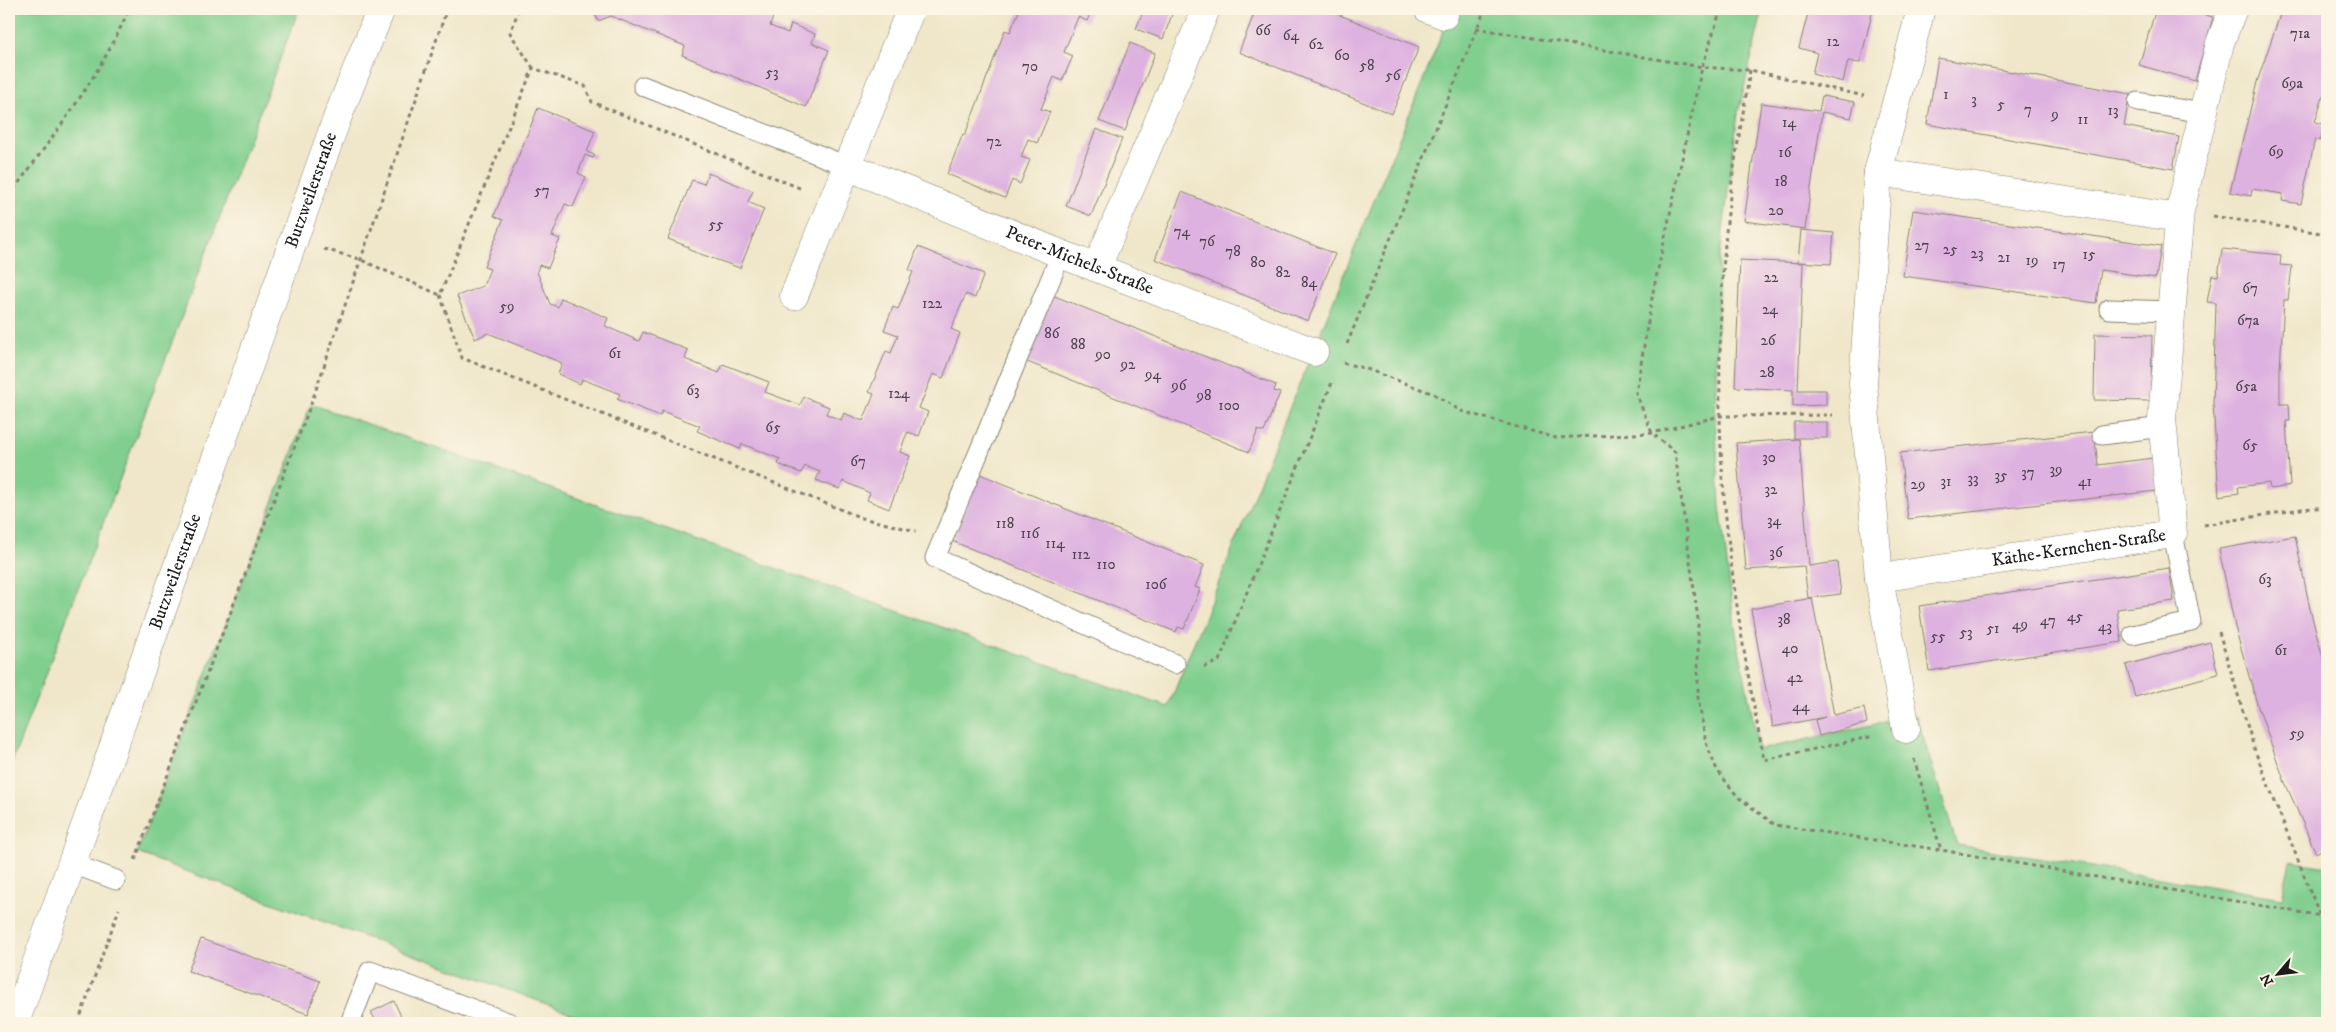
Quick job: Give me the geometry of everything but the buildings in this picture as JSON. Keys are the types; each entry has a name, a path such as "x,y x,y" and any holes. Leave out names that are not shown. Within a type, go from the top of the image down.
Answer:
{"street":[{"name":"Butzweilerstraße","path":"15,1023 295,240 336,121 370,9"},
{"name":"Butzweilerstraße","path":"336,121 381,9"},
{"path":"794,296 911,9"},
{"path":"1097,267 1206,9"},
{"path":"1906,729 1880,578 1863,383 1878,172 1921,9"},
{"name":"Käthe-Kernchen-Straße","path":"1880,578 2173,534 2162,427 2180,215 2202,113 2220,43 2233,9"},
{"name":"Peter-Michels-Straße","path":"847,166 1061,254 1314,352"},
{"path":"1878,172 2180,215"}],"lane":[{"path":"643,86 847,166"},
{"path":"2138,102 2202,113"},
{"path":"1061,254 935,558 1175,664"},
{"path":"2109,309 2171,311"},
{"path":"2102,435 2162,427"},
{"path":"2133,635 2191,622 2173,534"},
{"path":"73,864 116,880"},
{"path":"350,1023 370,971 510,1023"}],"path":[{"path":"9,196 64,122 114,44 129,9"},
{"path":"132,869 311,404 447,9"},
{"path":"519,9 510,33 533,68 585,86 592,102 833,201"},
{"path":"1721,9 1702,67 1653,292 1636,393 1652,433 1675,452 1698,619 1698,698 1706,743 1717,770 1738,797 1775,825 1941,850 2327,917"},
{"path":"1478,28 1702,67 1750,70 1896,103"},
{"path":"533,68 440,295 462,358 862,518 920,531 942,540"},
{"path":"1750,70 1731,190 1722,304 1720,416 1725,507 1739,628 1764,760 1906,729 1941,850"},
{"path":"2180,215 2327,234"},
{"path":"295,240 360,259 440,295"},
{"path":"1340,362 1364,368 1434,394 1461,411 1556,438 1652,433 1720,416 1866,414"},
{"path":"2173,534 2196,527 2301,509 2327,507"},
{"path":"2218,626 2255,751 2320,916"},
{"path":"78,1023 121,904"}],"green space":[{"path":"9,9 299,9 9,770"},
{"path":"1452,9 1763,9 1738,113 1719,262 1715,416 1720,506 1735,628 1759,750 1916,715 1957,845 2282,898 2290,861 2327,867 2327,1023 598,1023 137,853 311,404 1168,707"}]}
